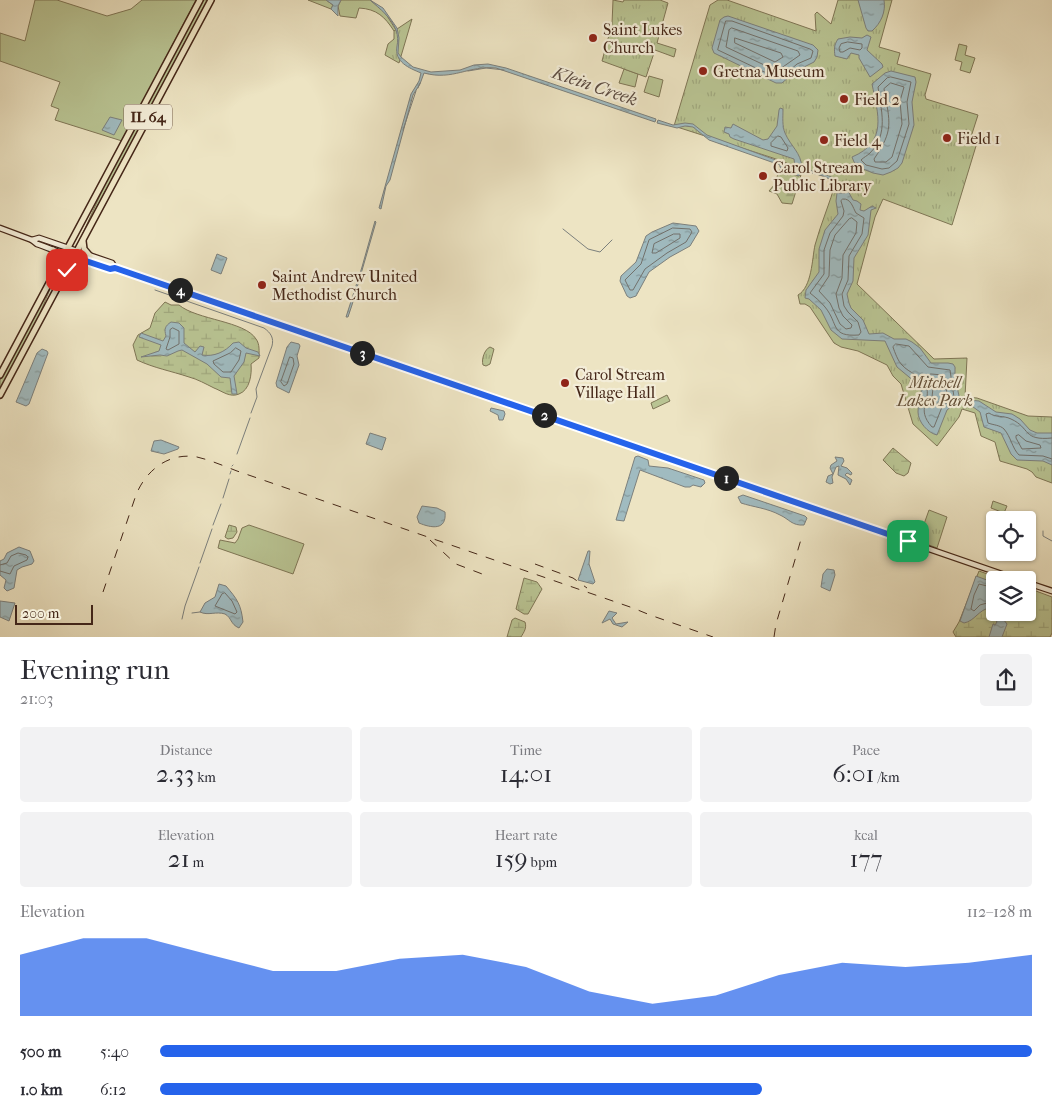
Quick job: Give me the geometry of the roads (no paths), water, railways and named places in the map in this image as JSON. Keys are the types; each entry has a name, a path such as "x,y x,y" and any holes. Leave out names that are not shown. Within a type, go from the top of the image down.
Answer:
{"main road":[{"name":"IL 64","path":"0,375 200,0"},
{"name":"IL 64","path":"0,395 211,0"},
{"path":"83,240 84,248 90,256"},
{"path":"53,250 59,264"}],"street":[{"path":"0,228 53,250 77,251 112,264 115,268"},
{"path":"32,240 39,238 74,257 110,269 115,268 993,571"},
{"path":"1036,586 1052,591"}],"water":[{"path":"326,0 341,0 338,6 338,16 331,9 333,5"},
{"path":"370,0 383,8 397,28 399,38 398,53 413,67 431,72 460,70 474,65 488,64 506,68 656,119 655,122 496,68 477,69 444,75 424,73 413,95 381,209 379,208 411,94 419,81 421,73 403,64 400,60 397,52 398,40 394,25"},
{"path":"858,0 884,0 882,17 872,31 868,31 866,28"},
{"path":"728,16 813,45 818,50 817,57 814,62 796,71 782,83 776,83 714,53 712,48 720,20"},
{"path":"867,35 871,37 867,50 883,67 870,77 859,55 851,53 847,59 835,56 834,51 838,39 862,38"},
{"path":"891,71 915,77 916,82 912,102 914,125 902,163 898,168 883,175 863,169 854,162 852,157 863,151 876,135 878,116 872,84 885,73"},
{"path":"780,108 783,109 785,133 798,154 802,168 834,178 843,184 839,186 840,188 837,188 831,180 822,176 802,171 799,176 783,171 780,165 709,140 693,127 677,128 657,123 658,120 673,125 693,124 707,135 795,167 794,159 734,139 724,132 725,127 731,128 733,124 763,140 768,139 777,126"},
{"path":"110,117 122,120 114,135 102,130"},
{"path":"847,189 853,200 861,204 860,210 864,211 872,206 876,208 871,210 868,235 854,258 853,281 847,294 851,308 863,320 869,334 883,333 894,339 906,339 920,348 931,363 948,363 953,364 955,367 955,378 960,400 947,410 937,435 930,432 924,426 918,416 921,387 897,367 885,341 842,339 831,330 821,310 809,299 805,298 806,290 819,272 819,249 825,230 838,214 837,193 845,193"},
{"path":"375,221 352,305 348,317 346,317 362,267"},
{"path":"673,223 696,226 699,231 690,246 649,272 636,296 630,298 627,296 620,281 621,276 636,262 646,236"},
{"path":"217,254 227,258 221,274 211,270"},
{"path":"171,322 179,323 184,328 184,343 195,352 200,346 204,347 202,355 219,353 233,343 239,342 246,348 258,352 260,356 246,353 244,362 234,376 237,394 232,394 230,378 221,377 207,364 182,350 167,356 141,357 159,351 161,345 139,337 141,333 163,341 166,336 167,325"},
{"path":"291,342 300,346 297,356 299,365 289,393 277,387 276,383 287,347"},
{"path":"42,349 48,353 29,404 26,406 16,402 37,353"},
{"path":"969,400 979,401 996,412 1012,414 1020,419 1030,430 1037,433 1052,433 1052,465 1043,461 1017,460 1011,454 1001,433 984,427 980,412 969,404"},
{"path":"491,408 504,411 503,420 499,420 498,415 490,411"},
{"path":"370,433 386,438 382,450 366,444"},
{"path":"161,440 179,447 164,454 151,451 154,441"},
{"path":"638,456 648,460 649,466 668,468 704,480 705,483 701,487 693,485 685,487 640,470 624,521 616,520 635,457"},
{"path":"835,457 843,458 844,461 841,466 847,468 852,473 851,475 847,473 845,475 852,480 850,485 846,479 838,475 839,466 836,467 832,477 833,483 826,482 828,476 833,474 830,468 837,461"},
{"path":"743,495 807,518 804,525 796,524 765,509 741,503 738,497"},
{"path":"422,506 437,508 445,512 445,518 441,525 433,527 419,523 417,517"},
{"path":"19,547 30,551 34,561 32,564 17,570 14,588 7,591 4,588 6,580 0,575 0,561 4,559 7,553"},
{"path":"588,551 590,551 589,564 595,582 593,584 578,580"},
{"path":"827,569 834,570 835,575 830,591 821,587 823,574"},
{"path":"976,576 986,580 986,609 968,622 960,621"},
{"path":"219,584 226,586 238,602 243,622 239,628 225,614 206,614 200,612 205,603 215,597"},
{"path":"0,601 15,603 9,621 0,617"},
{"path":"609,611 617,613 612,618 616,624 628,622 622,627 613,624 610,619 602,623"},
{"path":"1005,621 1007,624 1002,637 989,637 993,624 995,625 997,622"}],"waterway":[{"name":"Klein Creek","path":"468,71 486,68 504,70"},
{"path":"418,88 420,83"},
{"path":"403,130 416,91"},
{"path":"563,229 588,249 600,252 612,240"},
{"path":"155,290 264,328 270,334 273,341 272,346 256,389 257,397 251,413"},
{"path":"237,454 250,418"},
{"path":"223,498 229,479"},
{"path":"213,525 221,504"},
{"path":"200,563 212,529"},
{"path":"1043,531 1043,536 1052,541"},
{"path":"182,619 199,567"},
{"path":"192,613 200,612"}],"railway":[{"path":"103,592 140,486 152,471 160,465 168,460 187,456 212,461 713,637"},
{"path":"774,637 776,624 802,536"},
{"path":"430,540 456,564 490,577"},
{"path":"535,564 573,578 587,588"}],"place":[{"name":"Saint Lukes Church","path":"593,38"},
{"name":"Gretna Museum","path":"703,71"},
{"name":"Field 2","path":"844,99"},
{"name":"Field 1","path":"947,138"},
{"name":"Field 4","path":"824,140"},
{"name":"Carol Stream Public Library","path":"763,176"},
{"name":"Saint Andrew United Methodist Church","path":"262,285"},
{"name":"Carol Stream Village Hall","path":"565,383"}],"park label":[{"name":"Mitchell Lakes Park","path":"935,391"}]}
